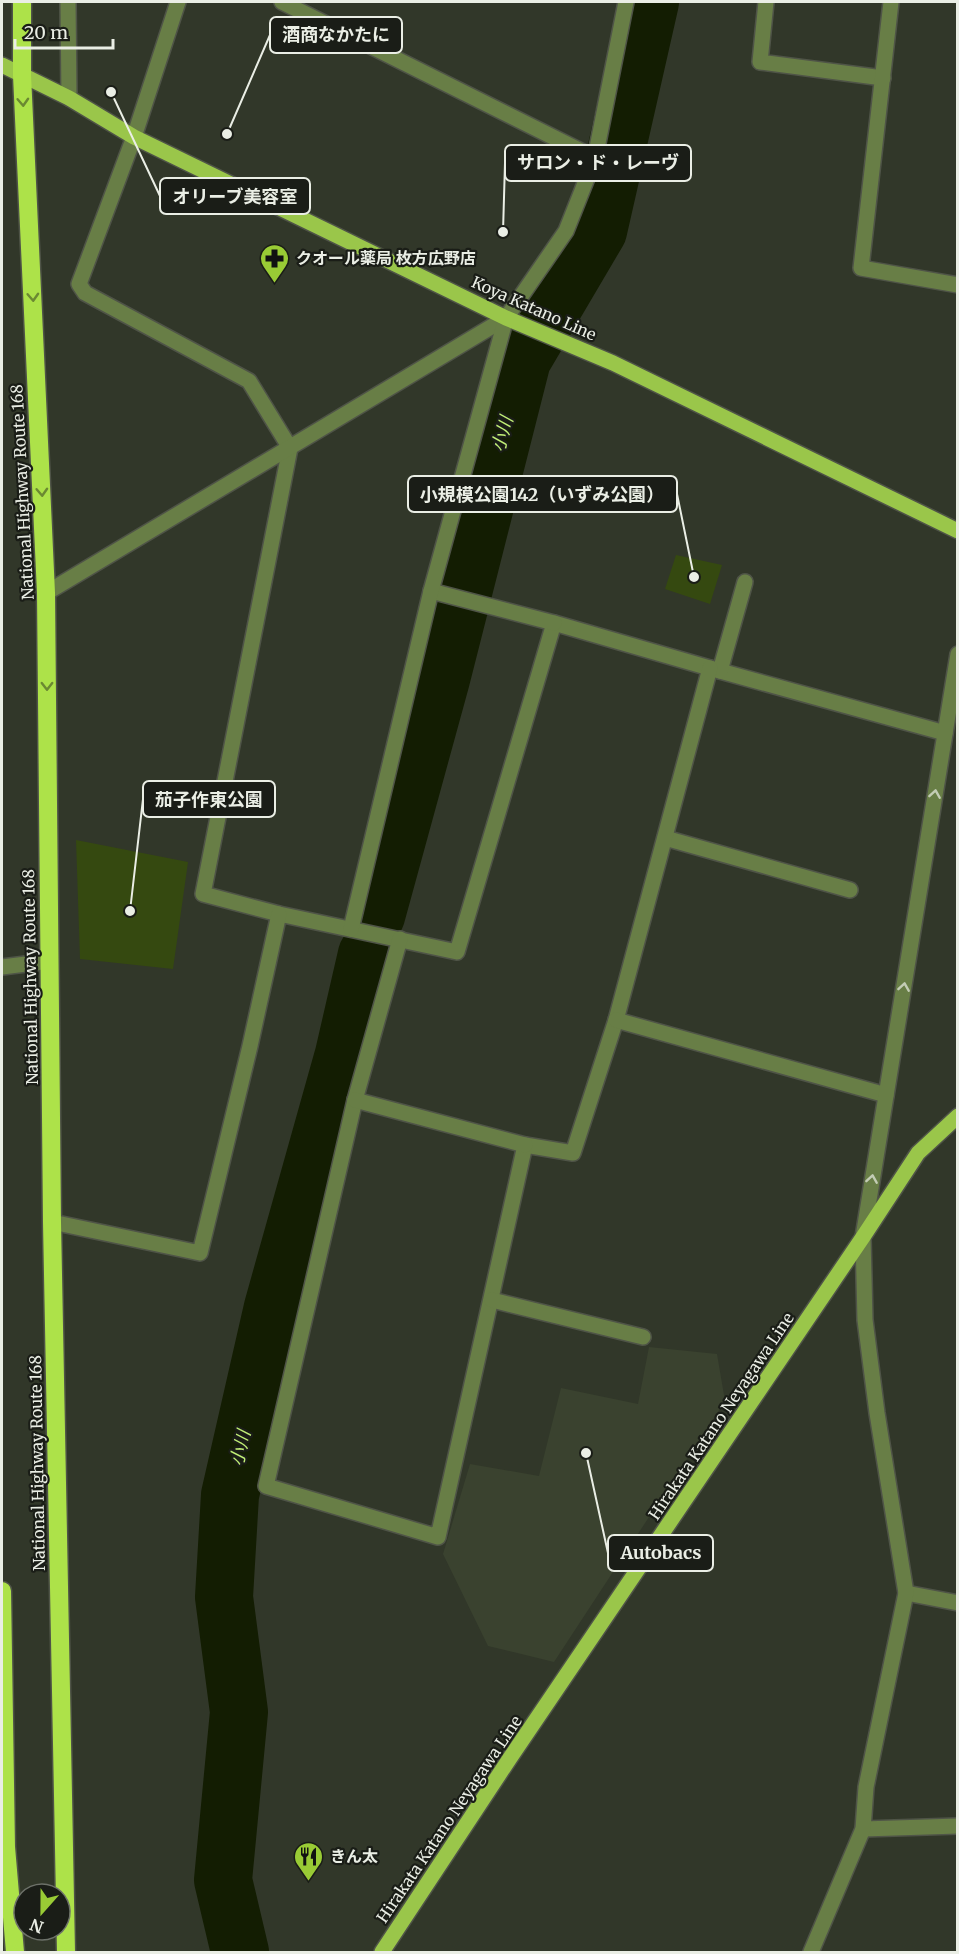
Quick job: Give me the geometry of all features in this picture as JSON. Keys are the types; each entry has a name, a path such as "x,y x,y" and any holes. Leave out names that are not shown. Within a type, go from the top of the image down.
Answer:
{"highway":[{"name":"National Highway Route 168","path":"22,2 22,75 46,593 52,1222 66,1953"},
{"path":"2,1591 6,1847 15,1953"}],"main road":[{"name":"Koya Katano Line","path":"2,65 69,98 134,137 506,318 613,363 957,531"},
{"name":"Hirakata Katano Neyagawa Line","path":"382,1953 510,1758 918,1153 957,1116"}],"street":[{"path":"68,2 69,98"},
{"path":"178,2 134,137 79,284 85,293 249,381 290,448 203,894 279,914 457,952 554,623"},
{"path":"282,2 595,158"},
{"path":"351,928 431,591 506,318 566,231 595,158 626,2"},
{"path":"766,2 760,62 883,78"},
{"path":"891,2 861,268 957,285"},
{"path":"46,593 506,318"},
{"path":"355,1100 525,1145 573,1153 616,1020 665,838 715,670 745,582"},
{"path":"431,591 554,623 945,733"},
{"path":"811,1953 863,1828 866,1788 906,1593 877,1413 865,1320 863,1237 957,654"},
{"path":"665,838 850,890"},
{"path":"52,1222 200,1253 279,914"},
{"path":"400,939 355,1100 266,1486 438,1537 525,1145"},
{"path":"2,967 50,961"},
{"path":"616,1020 886,1095"},
{"path":"492,1300 643,1337"},
{"path":"906,1593 957,1603"},
{"path":"863,1828 957,1826"}],"shaded area":[{"path":"649,1347 717,1354 725,1401 554,1662 488,1646 443,1554 470,1464 539,1476 561,1388 638,1404"}],"green space":[{"path":"676,555 722,565 710,604 665,589"},
{"path":"76,840 188,862 173,969 80,959"}],"waterway":[{"name":"小川","path":"376,916 441,679 522,360 598,231 650,2"},
{"name":"小川","path":"240,1952 223,1880 239,1712 224,1597 230,1495 273,1307 344,1054 367,954"}],"place":[{"name":"オリーブ美容室","path":"111,92"},
{"name":"酒商なかたに","path":"227,134"},
{"name":"サロン・ド・レーヴ","path":"503,232"},
{"name":"クオール薬局 枚方広野店","path":"275,284"},
{"name":"小規模公園142（いずみ公園）","path":"694,577"},
{"name":"茄子作東公園","path":"130,911"},
{"name":"Autobacs","path":"586,1453"},
{"name":"きん太","path":"309,1882"}]}
